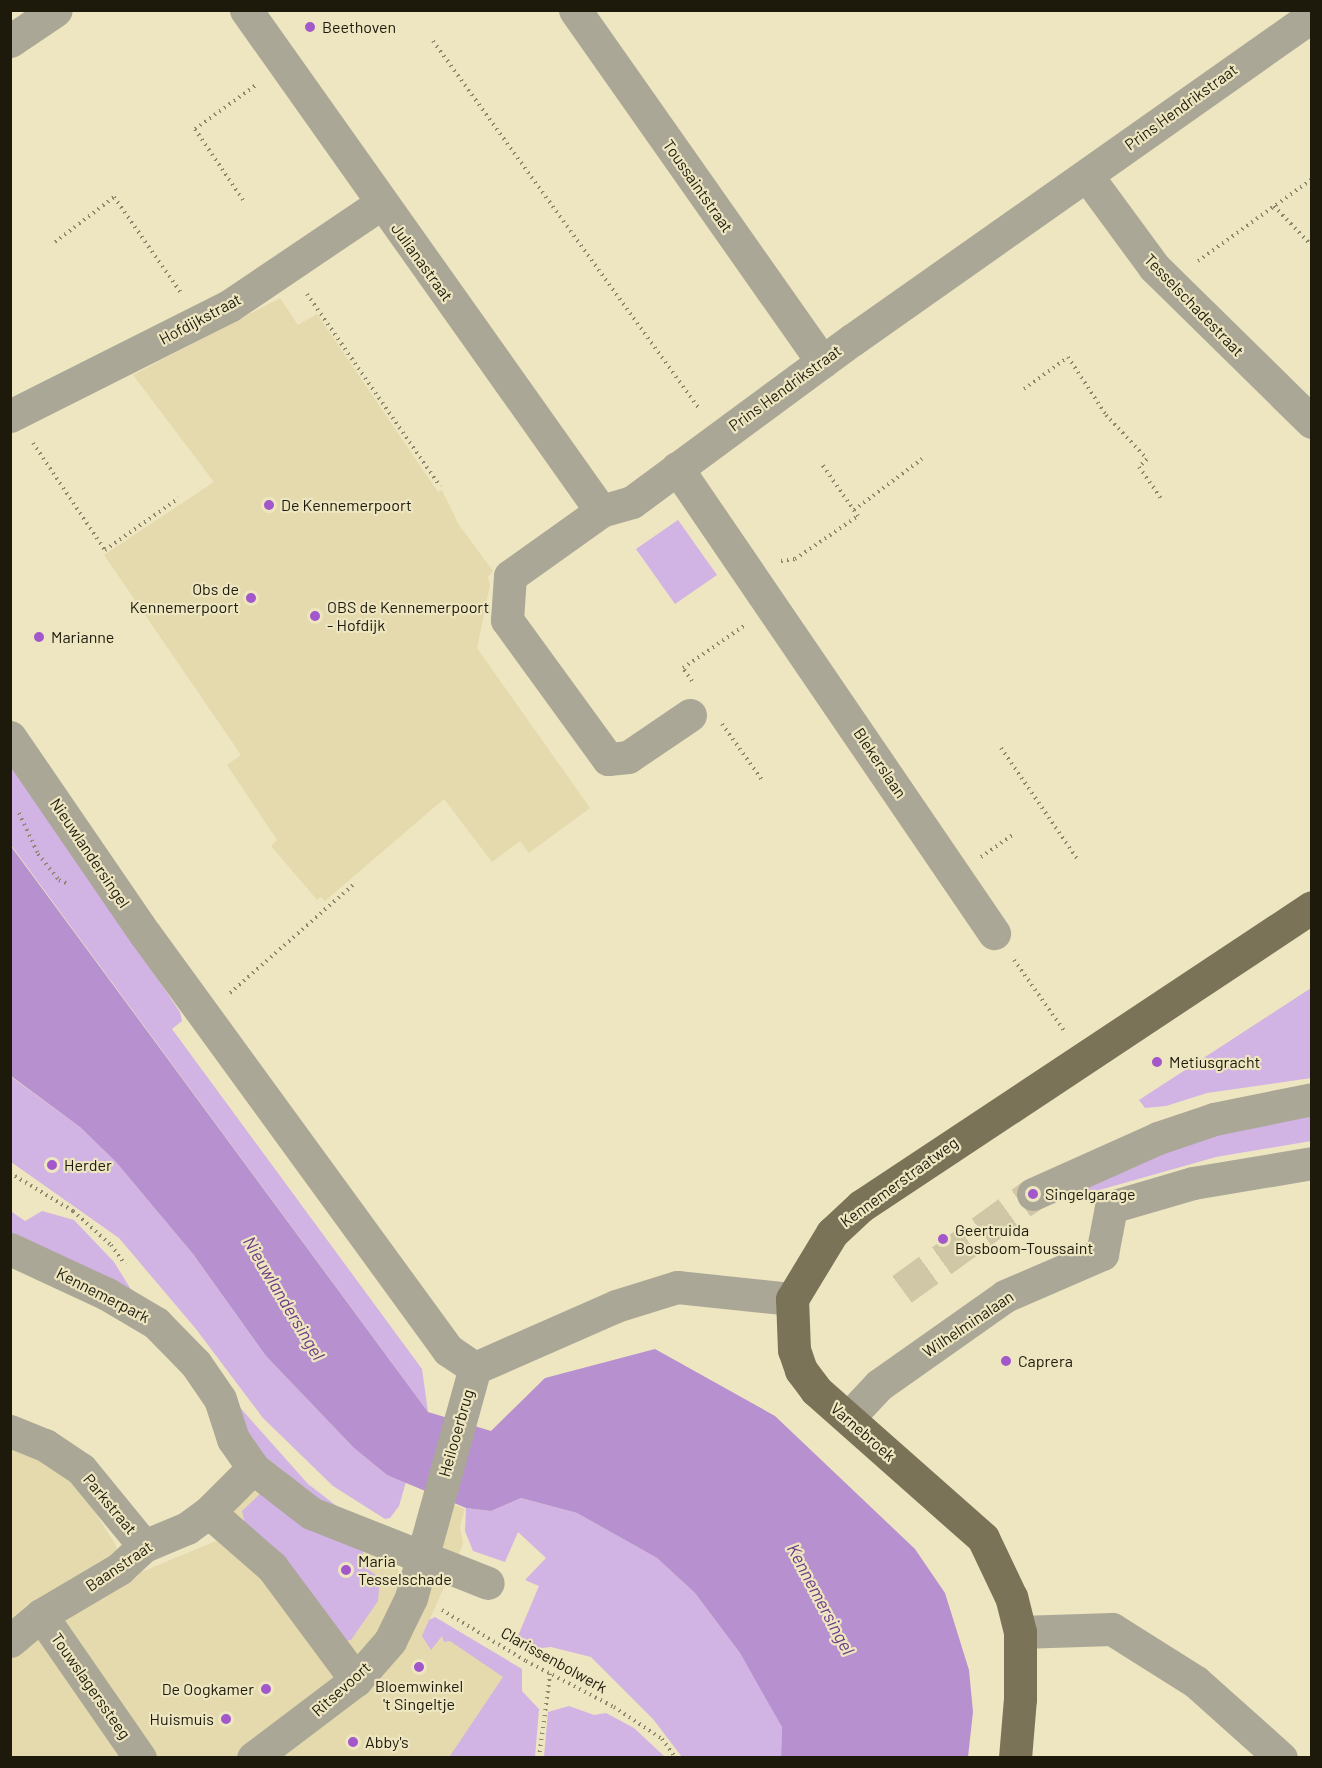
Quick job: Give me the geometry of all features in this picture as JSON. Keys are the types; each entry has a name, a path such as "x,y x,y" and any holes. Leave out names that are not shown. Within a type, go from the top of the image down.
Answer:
{"main road":[{"name":"Kennemerstraatweg","path":"792,1299 804,1273 844,1219 927,1159 1311,907"},
{"name":"Varnebroek","path":"792,1299 794,1350 801,1370 816,1390 983,1538 1011,1597 1020,1632"},
{"path":"1014,1758 1020,1700 1020,1632"}],"street":[{"path":"10,41 56,10"},
{"name":"Julianastraat","path":"246,10 380,204 601,511"},
{"name":"Toussaintstraat","path":"575,10 822,362"},
{"name":"Prins Hendrikstraat","path":"701,706 628,757 608,759 507,620 510,576 601,511 632,502 822,362 1088,177 1311,17"},
{"name":"Tesselschadestraat","path":"1088,177 1168,282 1311,422"},
{"name":"Hofdijkstraat","path":"13,415 197,322 289,266 380,204"},
{"name":"Blekerslaan","path":"677,468 994,933"},
{"name":"Nieuwlandersingel","path":"10,737 204,1014 448,1350 475,1368"},
{"path":"1033,1194 1158,1138 1214,1119 1311,1099"},
{"name":"Wilhelminalaan","path":"848,1418 879,1385 1005,1296 1102,1254 1111,1207 1194,1184 1311,1163"},
{"name":"Kennemerpark","path":"10,1249 107,1294 156,1323 196,1364 220,1399 233,1439 253,1468 311,1513 421,1554 488,1583"},
{"path":"475,1368 616,1306 677,1287 792,1299"},
{"name":"Heilooerbrug","path":"437,1498 475,1368"},
{"name":"Parkstraat","path":"10,1431 45,1445 81,1469 144,1546"},
{"name":"Baanstraat","path":"10,1641 41,1615 119,1569 144,1546 187,1528 209,1512 253,1468"},
{"name":"Ritsevoort","path":"256,1757 356,1680 390,1641 411,1598 437,1498"},
{"path":"209,1512 272,1567 356,1680"},
{"name":"Touwslagerssteeg","path":"41,1615 140,1758"},
{"path":"1020,1632 1112,1629 1197,1682 1281,1758"}],"path":[{"path":"433,41 702,412"},
{"path":"243,200 195,129 284,65"},
{"path":"1168,282 1311,179"},
{"path":"55,242 114,197 197,322"},
{"path":"1274,206 1311,246"},
{"path":"289,266 440,486"},
{"path":"1024,389 1068,357 1106,415 1146,459 1139,466 1161,499"},
{"path":"13,415 105,550 178,498"},
{"path":"854,510 922,459"},
{"path":"745,565 795,559 858,516 821,463"},
{"path":"762,780 701,706 683,668 773,606"},
{"path":"1001,748 1078,860"},
{"path":"204,1014 355,883"},
{"path":"994,933 1082,1059"},
{"name":"Clarissenbolwerk","path":"411,1598 436,1606 550,1674 644,1726 662,1739 676,1758"},
{"path":"539,1758 550,1674"}],"shaded area":[{"name":"OBS de Kennemerpoort - Hofdijk","path":"280,298 298,325 317,314 438,492 442,490 459,525 493,571 488,577 490,585 477,648 590,808 529,853 520,841 492,862 444,799 325,901 321,897 317,900 271,846 277,840 227,765 241,755 104,555 214,482 133,375"},
{"path":"678,520 717,575 675,604 636,549"},
{"path":"10,761 180,1012 182,1021 172,1029 422,1369 428,1412 11,845"},
{"path":"1311,988 1311,1078 1207,1093 1166,1106 1145,1108 1139,1100"},
{"path":"10,1076 80,1127 116,1162 193,1254 266,1356 354,1448 387,1475 406,1482 399,1506 390,1518 385,1519 333,1486 263,1418 196,1329 119,1238 11,1162"},
{"path":"1311,1112 1311,1141 1216,1157 1064,1200 1063,1192 1184,1136"},
{"path":"10,1185 12,1212 25,1221 42,1211 74,1220 114,1262 135,1296 11,1238"},
{"path":"227,1393 308,1484 338,1507 339,1516 257,1450"},
{"path":"10,1447 51,1463 76,1482 115,1544 127,1578 223,1538 236,1508 256,1490 393,1562 401,1575 401,1591 352,1699 448,1503 465,1509 460,1526 463,1544 430,1619 509,1675 480,1757 11,1757"},
{"path":"264,1490 364,1550 359,1563 380,1578 378,1601 351,1640 344,1641 245,1523 242,1511"},
{"path":"521,1498 577,1513 657,1558 695,1593 740,1653 769,1702 782,1727 781,1757 682,1757 653,1719 591,1657 551,1647 542,1648 533,1655 515,1643 539,1586 525,1580 546,1558 518,1532 505,1562 473,1551 465,1531 466,1508 491,1511"},
{"path":"435,1617 522,1669 522,1691 539,1709 535,1757 450,1756 503,1677 450,1641 444,1642 442,1636 431,1650 422,1636 429,1620"},
{"path":"569,1706 594,1715 606,1713 634,1728 665,1757 544,1757 548,1712"}],"water":[{"name":"Kennemersingel","path":"10,845 428,1412 491,1431 545,1378 655,1349 775,1416 915,1549 945,1593 969,1670 973,1712 968,1757 781,1757 782,1727 740,1653 695,1593 657,1558 577,1513 521,1498 491,1511 466,1508 387,1475 354,1448 266,1356 193,1254 116,1162 80,1127 11,1076"}],"tunnel":[{"path":"902,1289 1033,1194"}],"place":[{"name":"Beethoven","path":"310,27"},
{"name":"De Kennemerpoort","path":"269,505"},
{"name":"Obs de Kennemerpoort","path":"251,598"},
{"name":"OBS de Kennemerpoort - Hofdijk","path":"315,616"},
{"name":"Marianne","path":"39,637"},
{"name":"Metiusgracht","path":"1157,1062"},
{"name":"Herder","path":"52,1165"},
{"name":"Singelgarage","path":"1033,1194"},
{"name":"Geertruida Bosboom-Toussaint","path":"943,1239"},
{"name":"Caprera","path":"1006,1361"},
{"name":"Maria Tesselschade","path":"346,1570"},
{"name":"Bloemwinkel 't Singeltje","path":"419,1667"},
{"name":"De Oogkamer","path":"266,1689"},
{"name":"Huismuis","path":"226,1719"},
{"name":"Abby's","path":"353,1742"}]}
